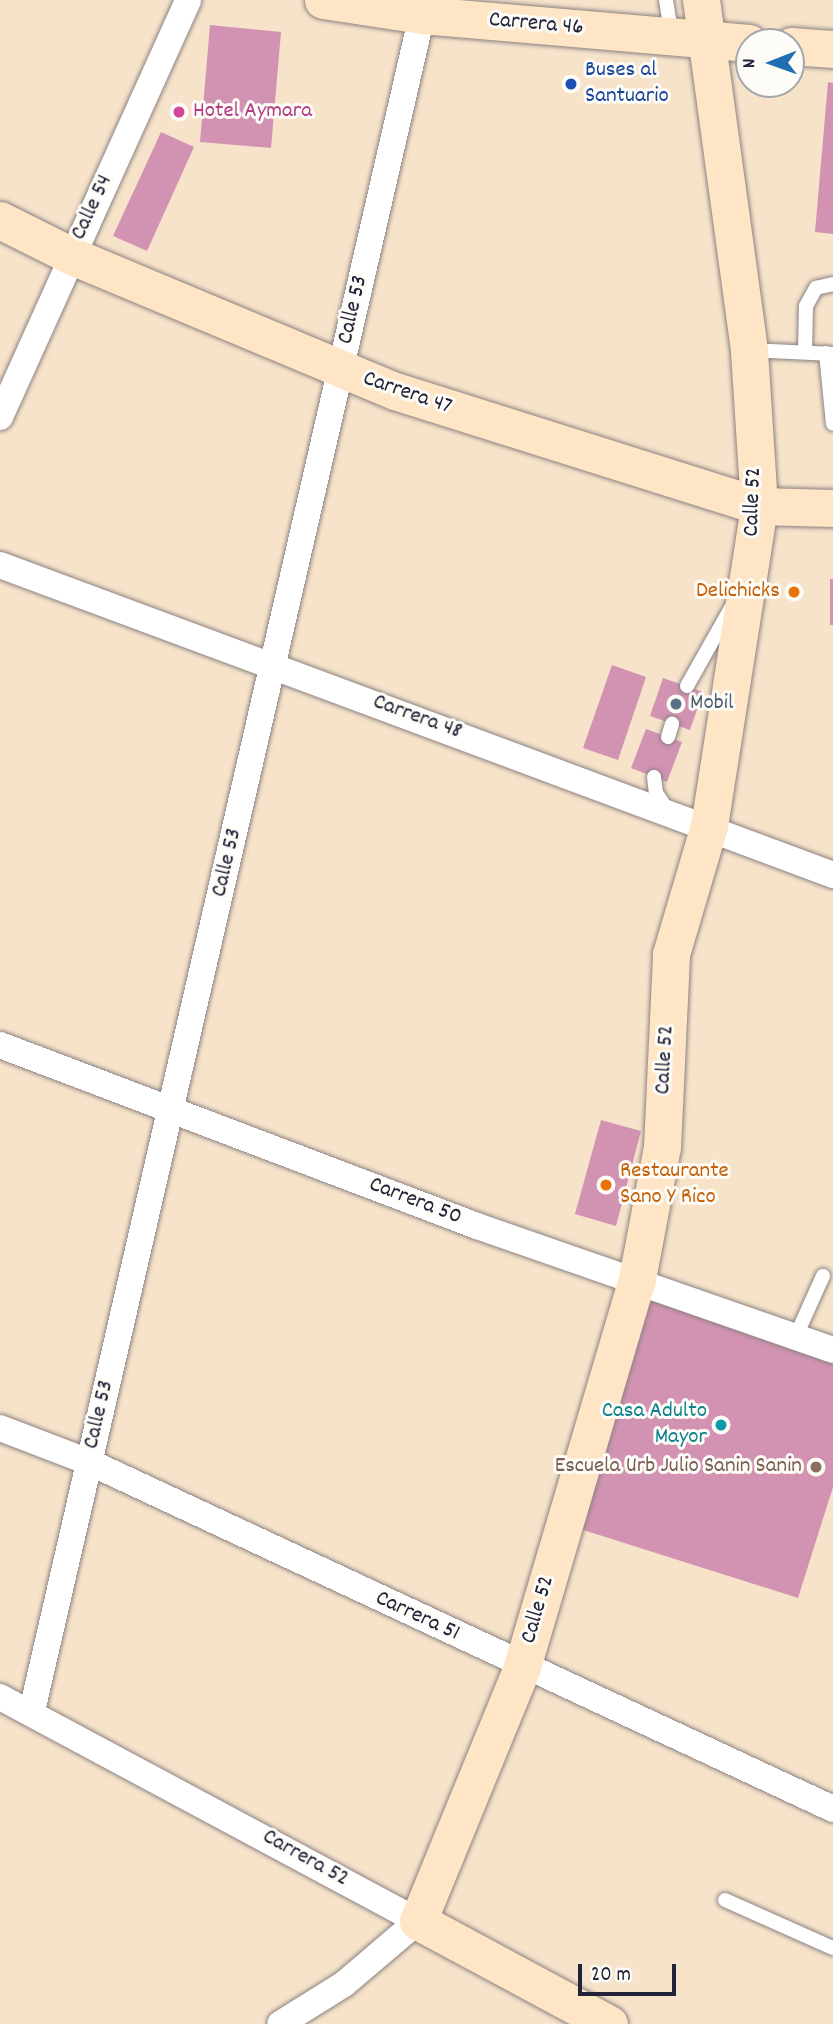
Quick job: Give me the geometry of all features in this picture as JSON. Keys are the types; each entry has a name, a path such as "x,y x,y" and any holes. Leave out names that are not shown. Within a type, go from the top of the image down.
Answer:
{"street":[{"name":"Calle 54","path":"0,417 188,0"},
{"name":"Carrera 46","path":"323,0 422,15 735,42"},
{"name":"Calle 52","path":"280,2024 344,1984 418,1921 522,1667 637,1279 662,1147 671,954 709,826 759,506 749,350 709,40 701,0"},
{"name":"Calle 53","path":"32,1711 275,666 422,15"},
{"path":"805,47 833,49"},
{"name":"Carrera 47","path":"0,220 72,256 340,371 759,506 833,508"},
{"name":"Carrera 48","path":"0,565 709,826 833,875"},
{"name":"Carrera 50","path":"0,1045 171,1107 477,1226 637,1279 833,1350"},
{"name":"Carrera 51","path":"0,1427 89,1462 522,1667 833,1809"},
{"name":"Carrera 52","path":"0,1698 32,1711 609,2024"}],"lane":[{"path":"666,0 673,37"},
{"path":"805,352 806,306 816,288 833,284"},
{"path":"749,350 830,354 833,424"},
{"path":"687,686 747,583"},
{"path":"654,777 656,793 668,811"},
{"path":"796,1336 823,1276"},
{"path":"726,1900 833,1948"}],"building":[{"path":"210,25 281,32 271,148 200,142"},
{"path":"828,82 833,83 833,234 815,232"},
{"path":"161,132 194,147 147,251 113,236"},
{"path":"830,579 833,579 833,625 830,625"},
{"path":"612,665 646,677 618,760 583,748"},
{"name":"Mobil","path":"663,678 703,692 690,730 650,716"},
{"name":"Mobil","path":"646,729 682,742 667,782 631,768"},
{"path":"601,1120 641,1131 616,1226 575,1214"},
{"name":"Casa Adulto Mayor","path":"650,1297 833,1363 833,1487 798,1598 577,1528"}],"place":[{"name":"Buses al Santuario","path":"571,84"},
{"name":"Hotel Aymara","path":"179,112"},
{"name":"Delichicks","path":"794,592"},
{"name":"Mobil","path":"676,704"},
{"name":"Restaurante Sano Y Rico","path":"606,1185"},
{"name":"Casa Adulto Mayor","path":"721,1425"},
{"name":"Escuela Urb Julio Sanin Sanin","path":"816,1467"}]}
